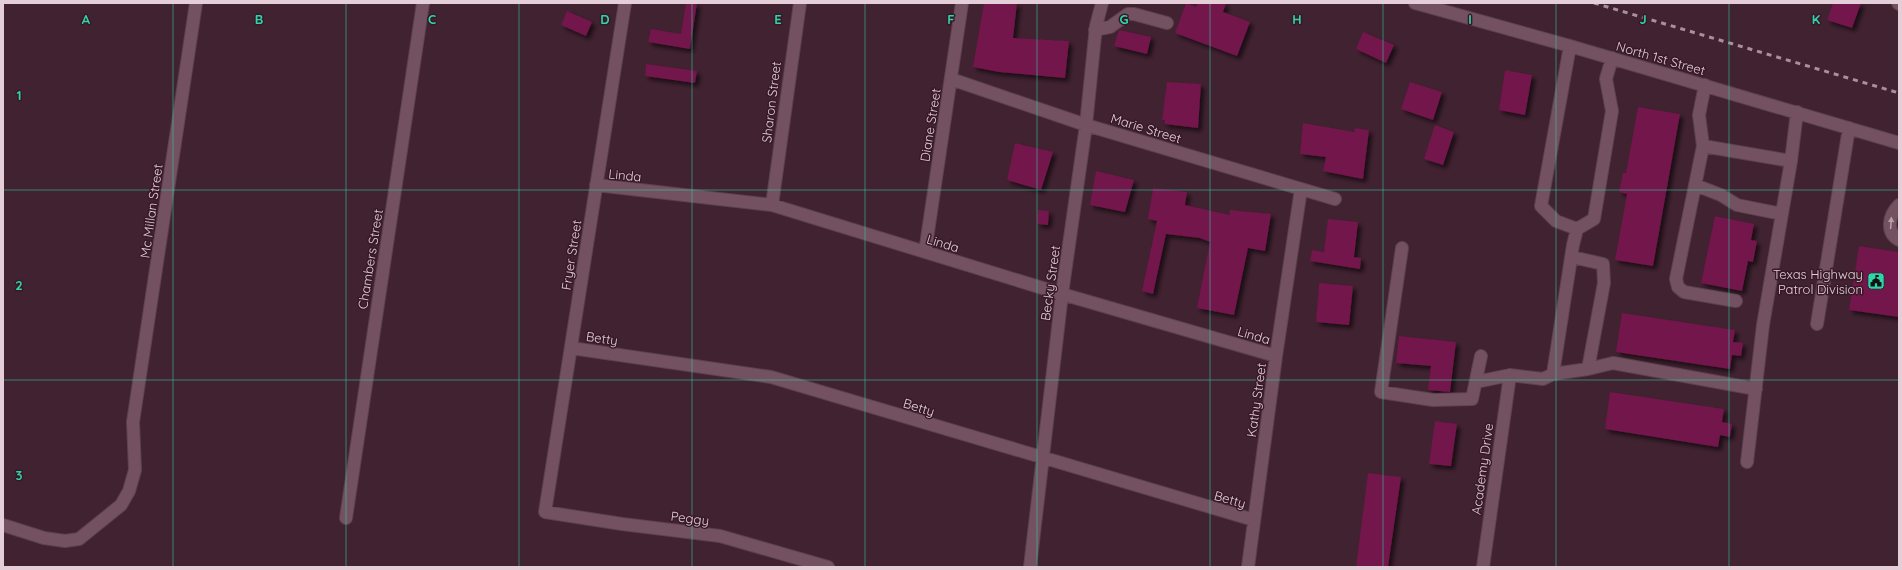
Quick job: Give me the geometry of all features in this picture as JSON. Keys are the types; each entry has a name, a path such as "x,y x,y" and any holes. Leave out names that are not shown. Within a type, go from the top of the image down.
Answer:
{"street":[{"name":"Mc Millan Street","path":"3,525 44,538 65,541 79,539 120,505 129,491 134,470 133,422 196,3"},
{"name":"Chambers Street","path":"346,518 423,3"},
{"name":"Fryer Street","path":"546,512 625,3"},
{"name":"Sharon Street","path":"772,205 800,3"},
{"name":"Diane Street","path":"925,252 962,3"},
{"name":"Becky Street","path":"1030,567 1062,294 1086,124 1095,30 1102,3"},
{"name":"North 1st Street","path":"1415,3 1612,58 1899,143"},
{"path":"1095,30 1110,27 1128,14 1134,14 1167,23"},
{"path":"1570,46 1541,206 1556,221 1577,229"},
{"path":"1553,374 1577,229 1594,219 1612,111 1606,79 1612,58"},
{"name":"Marie Street","path":"951,79 1086,124 1335,199"},
{"path":"1705,85 1698,115 1703,146 1676,280 1678,287 1684,292 1736,300"},
{"path":"1747,462 1763,325 1791,161 1797,112"},
{"path":"1817,324 1848,128"},
{"path":"1703,146 1791,161"},
{"path":"1695,184 1721,195 1737,205 1782,214"},
{"name":"Linda","path":"596,185 772,205 1062,294 1276,356"},
{"name":"Kathy Street","path":"1248,567 1276,356 1301,189"},
{"path":"1899,205 1893,211 1890,220 1890,229 1894,237 1899,240"},
{"path":"1402,248 1381,392 1433,400 1472,399 1481,356"},
{"path":"1572,258 1603,264 1604,283 1588,369"},
{"name":"Betty","path":"571,348 771,377 1254,520"},
{"path":"1476,382 1510,375 1543,379 1553,374 1588,369 1613,363 1756,389"},
{"name":"Academy Drive","path":"1483,567 1510,375"},
{"name":"Peggy","path":"546,512 622,524 720,536 828,567"}],"building":[{"path":"686,3 697,3 690,49 648,42 651,29 681,34"},
{"path":"984,3 1017,3 1013,38 1069,41 1065,78 999,72 973,67"},
{"path":"1186,3 1196,7 1198,3 1226,3 1223,12 1250,22 1237,56 1175,33"},
{"path":"1833,3 1861,3 1852,28 1827,20"},
{"path":"567,11 592,22 586,36 561,25"},
{"path":"1119,30 1151,37 1147,54 1114,46"},
{"path":"1363,32 1394,45 1386,63 1356,49"},
{"path":"646,64 697,71 695,83 645,76"},
{"path":"1505,70 1532,75 1525,115 1499,110"},
{"path":"1167,82 1201,84 1198,128 1164,124 1165,120 1162,120"},
{"path":"1410,82 1442,92 1433,120 1401,109"},
{"path":"1638,107 1680,114 1653,266 1615,260 1627,194 1619,192 1623,173 1626,173"},
{"path":"1303,123 1354,132 1355,128 1369,130 1363,179 1323,171 1326,157 1300,154"},
{"path":"1435,125 1454,132 1443,165 1424,159"},
{"path":"1015,143 1053,152 1041,190 1007,180"},
{"path":"1096,171 1134,180 1125,212 1090,205"},
{"path":"1153,188 1187,192 1185,205 1230,215 1230,210 1271,214 1265,251 1248,248 1234,315 1197,308 1210,242 1200,238 1166,234 1153,294 1142,291 1157,221 1148,219"},
{"path":"1038,210 1049,211 1048,225 1037,224"},
{"path":"1715,216 1754,224 1751,240 1757,241 1753,262 1748,261 1742,291 1701,283"},
{"path":"1328,219 1358,222 1354,257 1361,258 1360,269 1310,261 1312,250 1324,252"},
{"name":"Texas Highway Patrol Division","path":"1859,246 1899,252 1899,317 1849,310"},
{"path":"1319,283 1353,286 1349,325 1316,322"},
{"path":"1622,313 1735,330 1733,342 1743,343 1741,356 1732,355 1730,369 1616,352"},
{"path":"1399,336 1456,342 1450,392 1428,390 1431,366 1396,363"},
{"path":"1610,392 1724,409 1722,422 1732,424 1730,437 1720,435 1718,447 1605,429"},
{"path":"1435,421 1457,424 1451,466 1429,464"},
{"path":"1368,473 1401,477 1388,567 1356,567"}],"railway":[{"path":"1594,3 1899,93"}],"place":[{"name":"Texas Highway Patrol Division","path":"1876,281"}]}
